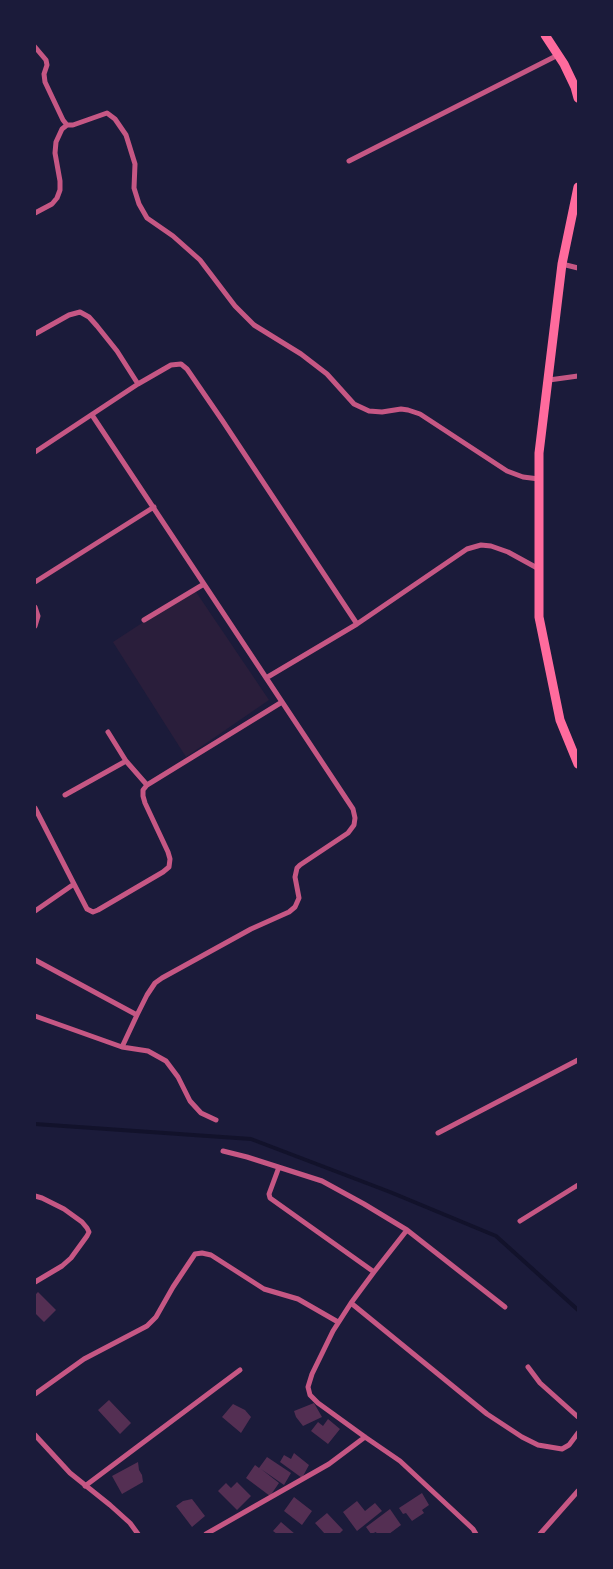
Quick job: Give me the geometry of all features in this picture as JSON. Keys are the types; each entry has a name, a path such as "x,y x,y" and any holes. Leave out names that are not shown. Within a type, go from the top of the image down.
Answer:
{"main road":[{"path":"545,35 577,86 578,98"},
{"path":"578,187 562,264 539,453 539,617 560,720 578,764"}],"street":[{"path":"35,46 46,60 45,82 67,125"},
{"path":"349,161 558,55"},
{"path":"35,213 52,204 60,190 55,153 56,142 62,130 67,125 107,113 115,119 126,135 135,164 134,188 139,204 147,218 173,236 200,260 235,306 254,325 301,354 327,374 354,404 369,411 382,412 400,408 414,412 507,471 523,477 539,479"},
{"path":"562,264 578,268"},
{"path":"35,334 69,315 80,312 89,317 117,351 138,384"},
{"path":"36,449 138,384 171,365 180,364 187,369 357,624"},
{"path":"548,380 578,376"},
{"path":"92,415 353,809 355,818 354,825 348,832 297,868 295,877 299,898 295,906 288,912 251,929 155,983 147,995 122,1046"},
{"path":"35,582 154,508"},
{"path":"266,678 357,624 467,549 480,545 491,546 508,552 539,569"},
{"path":"144,620 204,584"},
{"path":"35,607 38,616 35,626"},
{"path":"35,808 87,909 93,912 98,910 169,867 170,859 168,852 142,793 147,785 282,702"},
{"path":"108,732 126,761 147,785"},
{"path":"65,795 126,761"},
{"path":"35,911 74,884"},
{"path":"35,960 137,1015"},
{"path":"35,1016 122,1046 148,1051 166,1061 178,1077 190,1101 201,1113 216,1120"},
{"path":"438,1133 578,1060"},
{"path":"223,1151 322,1181 364,1204 407,1230 504,1307"},
{"path":"279,1167 269,1194 270,1198 374,1272"},
{"path":"520,1221 578,1186"},
{"path":"35,1196 64,1209 82,1222 89,1232 71,1258 62,1266 35,1282"},
{"path":"407,1230 338,1322 312,1374 308,1387 310,1394 318,1403 400,1461 473,1529 476,1534"},
{"path":"35,1394 84,1359 147,1326 156,1317 195,1254 202,1253 212,1256 264,1289 298,1299 338,1322"},
{"path":"351,1303 488,1414 522,1438 538,1445 562,1448 569,1445 578,1434"},
{"path":"528,1367 540,1383 578,1418"},
{"path":"85,1486 240,1370"},
{"path":"35,1435 70,1473 120,1514 138,1534"},
{"path":"206,1534 217,1532 329,1464 364,1437"},
{"path":"540,1534 578,1492"}],"shaded area":[{"path":"194,589 269,700 186,757 113,642"}],"building":[{"path":"38,1292 56,1310 44,1322 35,1313 35,1295"},
{"path":"109,1400 131,1423 120,1434 98,1410"},
{"path":"314,1403 322,1417 303,1426 294,1411"},
{"path":"233,1404 245,1410 251,1417 241,1433 222,1417"},
{"path":"328,1419 340,1429 328,1444 311,1431 318,1422 323,1426"},
{"path":"294,1453 309,1465 302,1478 280,1462 284,1455 291,1459"},
{"path":"267,1457 291,1473 284,1485 261,1469 279,1483 270,1496 246,1478 255,1465 259,1468"},
{"path":"138,1462 143,1482 122,1494 112,1476"},
{"path":"237,1482 251,1496 237,1510 218,1491 226,1483 231,1488"},
{"path":"422,1493 429,1505 422,1510 424,1513 412,1521 399,1508"},
{"path":"294,1497 312,1511 302,1525 284,1511"},
{"path":"192,1499 205,1516 192,1527 176,1506 183,1501"},
{"path":"357,1501 365,1511 375,1503 382,1511 357,1531 343,1512"},
{"path":"390,1509 401,1525 389,1534 377,1534 376,1532 371,1534 366,1527"},
{"path":"327,1513 343,1530 339,1534 325,1534 315,1523"},
{"path":"281,1522 295,1534 277,1534 273,1531"}],"waterway":[{"path":"35,1124 251,1139 390,1192 496,1236 578,1310"}]}
